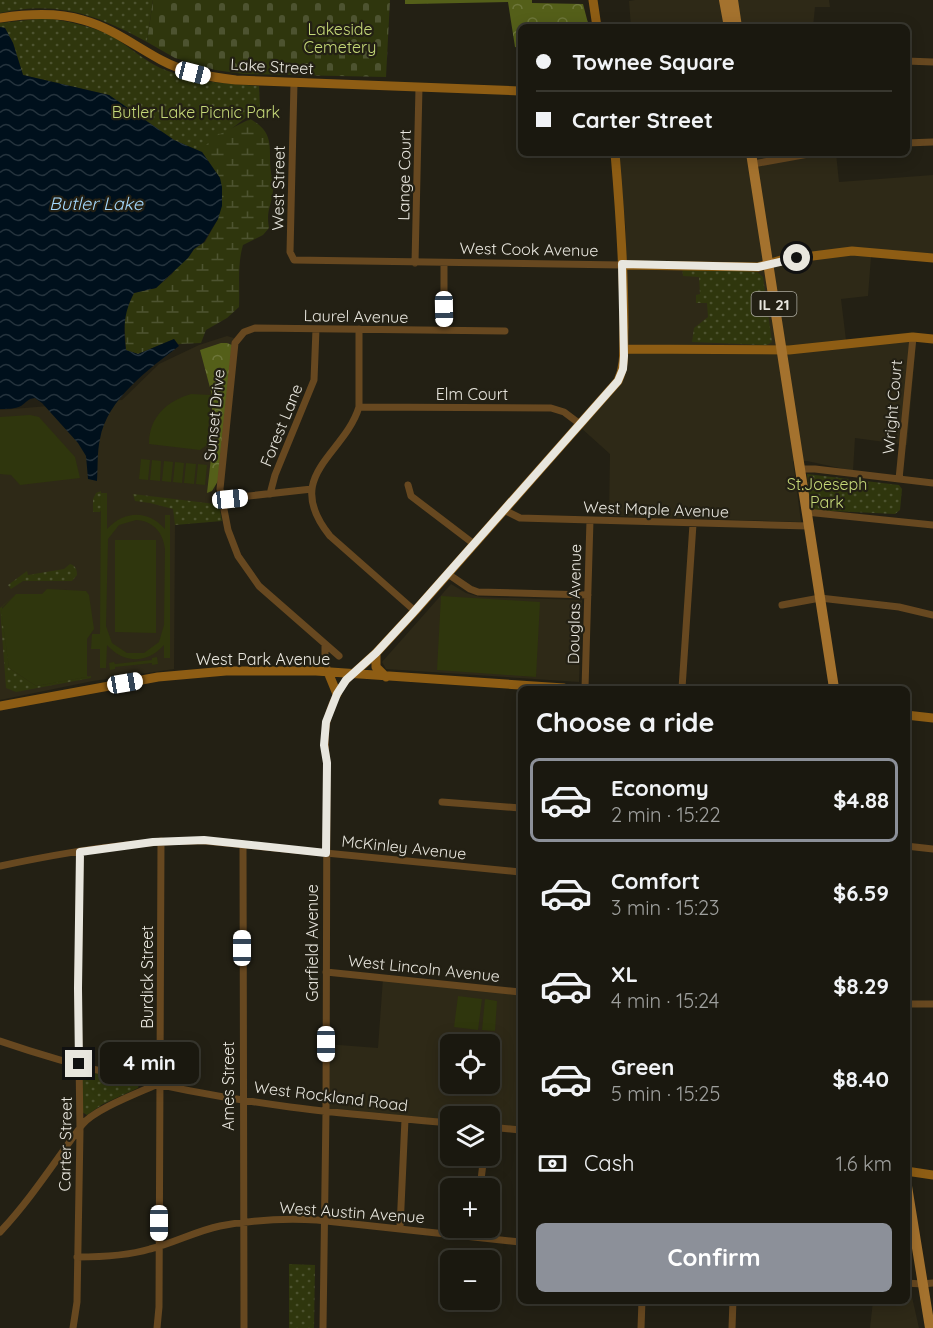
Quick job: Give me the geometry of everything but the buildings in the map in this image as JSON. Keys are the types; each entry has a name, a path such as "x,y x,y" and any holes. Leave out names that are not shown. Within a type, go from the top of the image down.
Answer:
{"main road":[{"path":"724,0 728,24"},
{"path":"733,0 737,24"},
{"name":"IL 21","path":"752,159 834,686"},
{"path":"910,1199 928,1283 930,1328"}],"street":[{"path":"593,0 597,24"},
{"name":"Lake Street","path":"3,17 40,15 76,18 111,31 161,60 193,73 237,81 518,91"},
{"path":"910,61 933,62"},
{"name":"West Street","path":"291,257 294,83"},
{"name":"Lange Court","path":"415,262 419,87"},
{"path":"910,143 933,142"},
{"path":"353,674 415,611 618,381 623,369 624,349 622,225 615,156"},
{"path":"752,159 797,156"},
{"name":"West Cook Avenue","path":"291,257 297,261 758,267 847,252 933,258"},
{"path":"444,263 444,330"},
{"name":"Laurel Avenue","path":"243,332 255,328 505,331"},
{"name":"Forest Lane","path":"270,494 274,475 314,380 316,328"},
{"path":"359,329 358,407 354,419 326,456 314,478 312,489 315,510 330,536 415,611"},
{"name":"Sunset Drive","path":"243,332 235,343 220,489 233,545 245,567 266,593 339,656"},
{"path":"624,349 781,350 912,337 933,339"},
{"name":"Wright Court","path":"899,480 912,337"},
{"name":"Elm Court","path":"358,407 551,408 564,412 580,424"},
{"path":"800,470 815,469 933,483"},
{"path":"408,484 411,496 474,544"},
{"path":"221,499 312,489"},
{"name":"West Maple Avenue","path":"504,510 520,518 808,526"},
{"path":"806,512 933,525"},
{"name":"Douglas Avenue","path":"585,686 590,520"},
{"path":"682,686 693,524"},
{"path":"448,574 478,592 588,595"},
{"path":"782,605 820,598 899,607 933,615"},
{"path":"325,644 325,660 337,694"},
{"path":"376,653 376,667 386,676"},
{"path":"315,671 325,660"},
{"name":"West Park Avenue","path":"0,706 158,677 226,670 315,671 534,686"},
{"name":"Garfield Avenue","path":"323,1328 327,763 324,745 326,722 337,694 353,674"},
{"path":"910,715 933,718"},
{"path":"442,802 518,808"},
{"name":"McKinley Avenue","path":"0,866 161,841 204,840 518,872"},
{"name":"Burdick Street","path":"157,1328 161,841"},
{"name":"Ames Street","path":"243,844 244,1328"},
{"path":"910,846 933,849"},
{"name":"Carter Street","path":"73,1328 76,1316 80,1131 78,988 80,852"},
{"name":"West Lincoln Avenue","path":"326,972 518,992"},
{"path":"910,1004 933,1004"},
{"name":"West Rockland Road","path":"0,1041 79,1064 242,1099 326,1111 440,1122"},
{"path":"0,1232 21,1210 80,1131 82,1124 100,1111 160,1083"},
{"path":"400,1228 405,1119"},
{"path":"500,1128 518,1130"},
{"path":"910,1172 933,1175"},
{"name":"West Austin Avenue","path":"77,1257 123,1254 242,1222 290,1219 324,1220 440,1233"},
{"name":"West Austin Avenue","path":"484,1238 518,1242"},
{"path":"910,1282 928,1283"},
{"path":"641,1328 642,1304"},
{"path":"732,1328 733,1304"}],"shaded area":[{"path":"829,0 830,7 815,7 813,24 631,24 629,1"},
{"path":"618,156 836,156 839,182 933,175 933,262 871,257 868,296 841,299 846,340 912,332 916,342 907,445 855,438 853,471 807,461 793,461 801,522 609,516 610,454 580,427 623,380 626,231"},
{"path":"227,336 234,338 215,489 219,509 175,525 174,669 93,681 0,700 0,410 122,400 159,364 199,345"},
{"path":"451,584 466,593 480,597 582,600 579,682 386,669 382,662"},
{"path":"383,978 518,992 518,1131 500,1129 500,1106 440,1106 440,1123 326,1111 326,1044 378,1048"},
{"path":"910,1288 919,1328 870,1328 873,1304 910,1304"}],"green space":[{"path":"0,0 153,0 147,42 111,24 76,12 40,8 0,13"},
{"name":"Lakeside Cemetery","path":"153,0 390,0 386,77 244,74 215,70 175,58 147,42"},
{"path":"405,0 532,0 532,3 583,4 588,24 518,24 518,48 515,47 508,2 405,4"},
{"name":"Butler Lake Picnic Park","path":"47,18 106,33 153,64 179,75 213,82 259,86 260,107 201,152 174,140 109,95 23,75 13,43 5,28 0,27 0,23"},
{"path":"250,119 264,130 269,142 273,189 268,213 269,228 263,235 243,245 239,268 239,307 227,318 206,330 201,343 178,344 174,339 138,354 126,350 124,315 134,293 156,288 172,274 194,249 205,242 218,219 220,178 202,149 214,137"},
{"path":"682,267 757,272 763,277 772,342 767,345 692,342 694,328 708,317 707,303 696,303 696,295 700,294 699,277 683,276"},
{"path":"221,343 232,345 218,481 212,491 207,493 213,399 200,350"},
{"path":"191,394 211,395 207,445 200,450 149,444 152,426 161,412 174,401"},
{"path":"30,415 39,417 75,457 80,478 20,485 11,475 0,474 0,417"},
{"path":"141,459 150,460 148,480 139,479"},
{"path":"152,460 161,461 160,481 150,480"},
{"path":"164,461 173,462 171,482 162,481"},
{"path":"175,462 184,463 182,483 173,482"},
{"path":"186,463 196,464 194,484 184,483"},
{"path":"198,464 207,465 205,485 196,484"},
{"name":"St.Joeseph Park","path":"807,474 899,485 902,489 900,510 895,514 811,510"},
{"path":"101,491 101,510 93,512 93,499 96,493"},
{"path":"101,493 107,493 107,529 121,518 136,515 151,518 165,529 165,515 170,515 170,658 164,658 164,645 150,656 136,659 121,656 107,645 106,668 100,668 100,649 91,649 92,634 100,634","holes":["136,520 156,528 164,543 164,625 159,642 144,653 127,653 112,643 106,626 108,539 119,525"]},
{"path":"133,494 219,505 222,521 175,525 173,509 135,501"},
{"path":"115,540 156,540 156,633 115,632"},
{"path":"70,564 77,571 72,581 23,581 11,589 8,585 27,571 28,575 64,569"},
{"path":"47,589 86,591 89,595 94,629 87,639 87,677 36,686 9,668 1,610 16,594 42,594"},
{"path":"14,596 2,607 9,668 36,686 91,676 91,678 16,692 6,688 0,608"},
{"path":"441,596 540,602 536,677 437,670"},
{"path":"157,657 158,664 115,667 110,670 109,663 152,660"},
{"path":"458,996 482,999 478,1030 454,1027"},
{"path":"485,999 497,1001 495,1031 482,1030"},
{"path":"82,1071 139,1083 138,1088 103,1104 87,1115 82,1112"},
{"path":"289,1264 315,1265 314,1328 289,1328"}],"water":[{"name":"Butler Lake","path":"0,27 5,28 13,43 23,75 109,95 174,140 202,152 220,178 222,187 222,206 218,219 204,242 194,249 188,258 156,288 134,293 128,307 125,320 126,350 138,354 174,339 179,346 131,386 111,411 100,439 97,481 88,479 86,456 78,443 42,403 35,398 19,407 0,409"}],"route":[{"path":"79,1064 80,852 173,840 204,840 326,853 327,763 324,745 330,707 346,680 376,653 412,614 618,381 623,369 624,356 622,264 758,267 797,258"}]}
